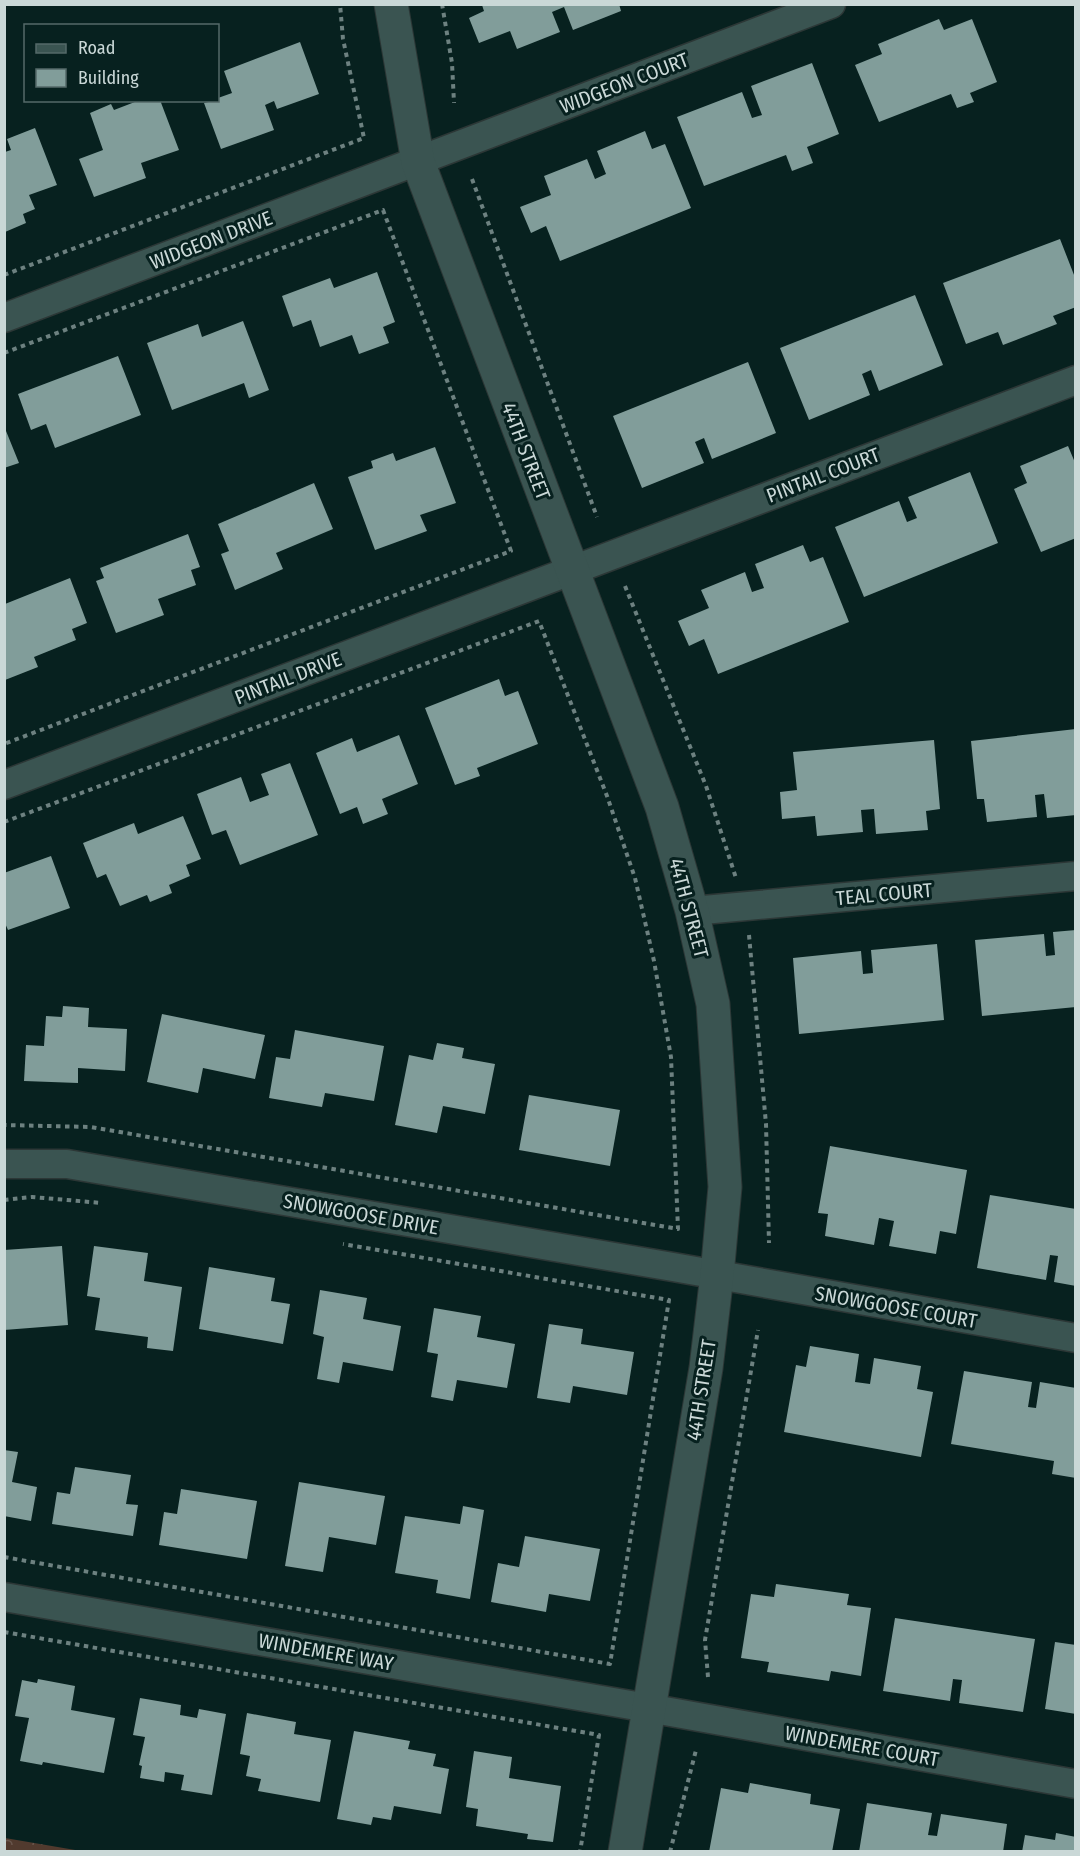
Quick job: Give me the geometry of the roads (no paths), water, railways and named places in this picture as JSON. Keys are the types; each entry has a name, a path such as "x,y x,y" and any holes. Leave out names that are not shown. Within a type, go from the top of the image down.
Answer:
{"street":[{"name":"44TH STREET","path":"391,4 418,162 662,807 692,911 712,1004 725,1187 717,1275 706,1368 625,1851"},
{"name":"WIDGEON COURT","path":"418,162 831,4"},
{"name":"WIDGEON DRIVE","path":"4,318 418,162"},
{"name":"PINTAIL COURT","path":"572,571 1076,380"},
{"name":"PINTAIL DRIVE","path":"4,785 572,571"},
{"name":"TEAL COURT","path":"692,911 1076,876"},
{"name":"SNOWGOOSE DRIVE","path":"4,1164 67,1164 717,1275"},
{"name":"SNOWGOOSE COURT","path":"717,1275 1076,1338"},
{"name":"WINDEMERE WAY","path":"4,1597 648,1708"},
{"name":"WINDEMERE COURT","path":"648,1708 1076,1784"}]}
